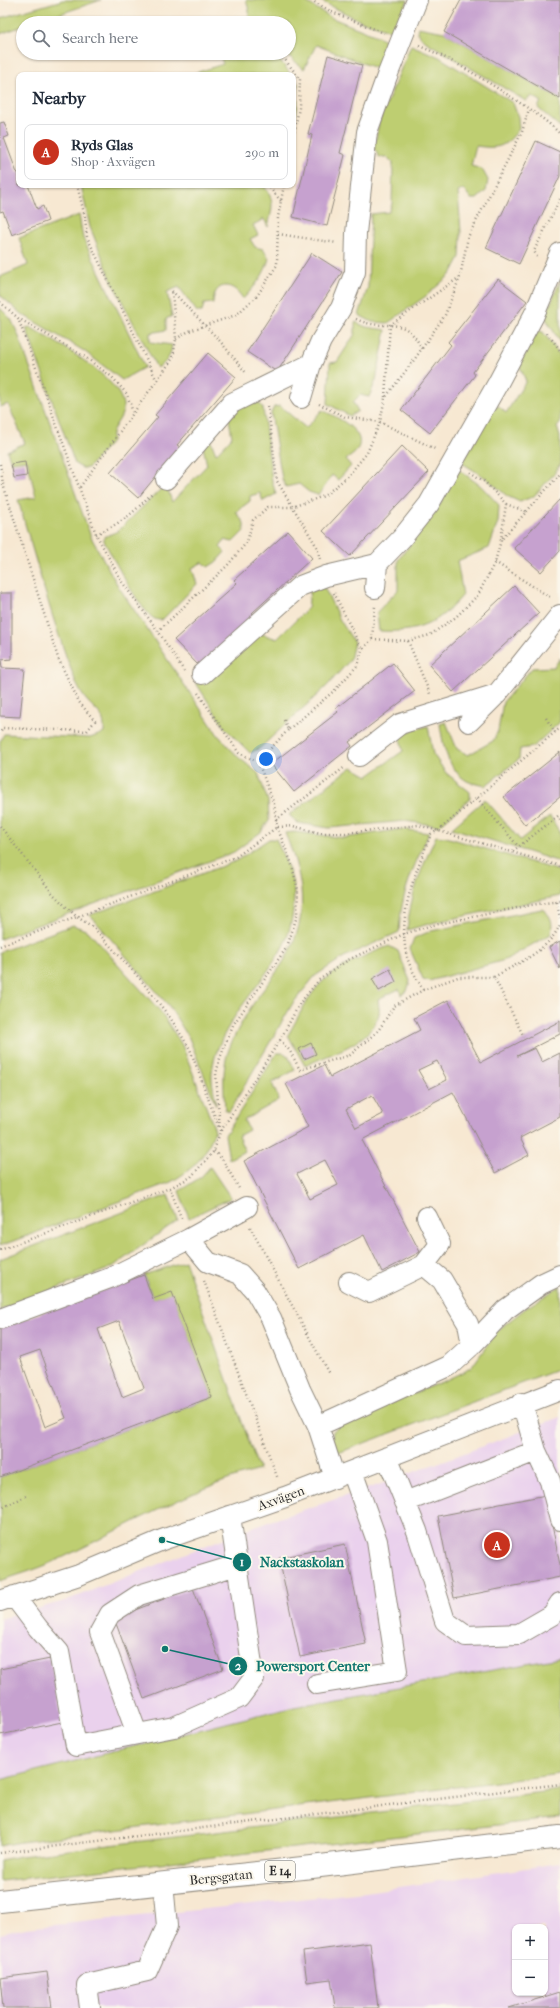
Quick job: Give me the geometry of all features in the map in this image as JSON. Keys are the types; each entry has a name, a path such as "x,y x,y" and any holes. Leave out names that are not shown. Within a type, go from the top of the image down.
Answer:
{"highway":[{"name":"Bergsgatan","path":"0,1901 312,1868 560,1837"}],"street":[{"path":"301,398 311,364 321,341 341,308 355,272 359,203 367,132 417,0"},
{"path":"195,680 300,586 326,576 377,564 402,538 428,504 498,384 530,322 560,253"},
{"path":"166,479 232,403 311,364"},
{"path":"375,588 377,564"},
{"path":"469,722 497,694 557,607"},
{"path":"359,756 400,724 497,694"},
{"path":"0,1319 110,1278 189,1239 247,1207"},
{"path":"349,1282 369,1292 424,1265 440,1244 427,1217"},
{"path":"189,1239 208,1262 240,1274 255,1291 271,1318 300,1389 318,1426 377,1541 397,1671 318,1684"},
{"path":"424,1265 442,1280 468,1324 472,1344"},
{"path":"318,1426 449,1366 505,1310 541,1284 560,1275"},
{"name":"Axvägen","path":"7,1599 79,1575 162,1540 284,1497 560,1390"},
{"path":"522,1404 536,1451 550,1481 560,1520"},
{"path":"405,1502 536,1451"},
{"path":"387,1457 417,1531 445,1621 466,1636 519,1634 552,1615 560,1603"},
{"path":"7,1599 38,1628 59,1652 76,1746 174,1727 239,1698 254,1678 230,1516"},
{"path":"137,1734 100,1632 110,1614 139,1595 237,1565"},
{"path":"90,2008 87,1985 148,1970 167,1926 163,1883"}],"path":[{"path":"311,0 360,25 438,54 488,82 529,109 560,134"},
{"path":"285,60 294,72"},
{"path":"296,75 300,80 299,108 296,124"},
{"path":"385,398 422,349 445,315 460,277 468,237 522,132 529,109"},
{"path":"78,188 85,217 87,237 157,380"},
{"path":"270,188 281,201"},
{"path":"176,339 189,331 236,315 257,296 277,265 278,217 283,188"},
{"path":"278,234 357,246"},
{"path":"390,325 460,277"},
{"path":"80,487 120,434 133,413 173,358 176,339 172,291 220,340 260,389 268,405 277,481 317,547 326,576 362,650"},
{"path":"0,302 18,318 85,357 112,377 127,394 133,413"},
{"path":"341,308 357,320 376,325 405,327 415,336 422,349"},
{"path":"18,318 96,534 122,582 195,680 239,753 258,762 274,804 277,827 291,862 298,890 297,916 287,947 233,1025 220,1058 216,1074 220,1132"},
{"path":"158,631 232,560 247,542 253,520 268,507 292,507 324,496 347,477 367,453 380,422 385,398 390,325"},
{"path":"301,398 326,406 344,417 380,422 454,458 461,466 485,482 506,504 527,512"},
{"path":"0,464 1,475 58,658 79,702 95,721 87,731 3,728 0,733"},
{"path":"501,540 560,474"},
{"path":"96,534 116,526 138,508 166,479"},
{"path":"372,639 408,641 430,635 456,617 478,595 495,562 501,540 506,504"},
{"path":"495,562 557,607"},
{"path":"258,762 288,730 335,690 358,666 362,650 372,639 375,588"},
{"path":"408,641 437,712"},
{"path":"546,718 555,732"},
{"path":"284,720 288,730"},
{"path":"423,990 407,958 404,934 406,909 411,882 431,834 439,830 560,728"},
{"path":"276,820 359,756"},
{"path":"476,798 518,846"},
{"path":"513,851 558,816 560,821"},
{"path":"0,946 236,857 277,827 293,826 320,833 346,833 418,825 513,851 560,866"},
{"path":"0,826 54,895 77,917 93,927 141,980 171,1019 190,1049 220,1132"},
{"path":"0,1250 170,1188 191,1177 214,1151 220,1132 280,1040 300,1003 319,980 348,960 404,934 429,926 531,905 558,901 560,918"},
{"path":"280,1040 290,1052 300,1070 350,1055 378,1031 394,1006 423,990 458,977 494,977 541,950 554,937 560,925"},
{"path":"494,977 524,1037"},
{"path":"214,1151 222,1159 242,1194 247,1207 249,1224 328,1374"},
{"path":"170,1188 189,1239"},
{"path":"202,1276 284,1497"},
{"path":"0,1509 26,1496"},
{"path":"0,1853 560,1784"}],"shaded area":[{"path":"560,1417 560,1658 294,1706 0,1780 0,1619 65,1601 258,1525 384,1483"},
{"path":"560,1863 560,2008 0,2008 0,1934 26,1928 366,1892"}],"green space":[{"path":"63,0 101,0 54,16 16,16 16,28 0,34 0,18"},
{"path":"246,0 303,0 332,18 382,38 389,46 380,70 316,45 304,69 293,60 296,60 296,16 249,16"},
{"path":"319,0 408,0 395,32 361,21"},
{"path":"418,27 444,32 560,99 560,127 538,108 541,101 532,96 526,101 423,40 417,32"},
{"path":"411,45 439,57 513,103 518,117 519,129 505,144 500,146 476,146 471,166 482,169 488,180 486,191 477,199 471,199 464,189 458,192 461,232 460,257 451,274 426,296 388,323 372,322 359,315 368,287 371,214 389,212 392,204 393,163 387,157 379,157 374,148 379,122"},
{"path":"222,60 278,60 289,72 198,72 223,64"},
{"path":"296,81 298,84 296,113"},
{"path":"82,188 265,188 270,196 272,205 268,227 264,219 253,225 258,235 250,239 255,247 263,249 269,258 262,275 243,299 234,289 225,286 220,287 214,296 213,303 204,304 202,312 197,312 179,287 167,292 172,316 166,319 166,330 150,333 150,342 172,345 168,359 157,368 114,286 90,227"},
{"path":"79,215 83,238 145,367 122,380 84,351 20,313 0,295 0,277 28,265 19,238"},
{"path":"560,281 560,342 545,317"},
{"path":"0,308 11,319 18,334 91,537 118,586 218,735 238,757 258,773 268,801 269,820 261,832 234,852 0,939 0,741 4,734 90,738 104,733 104,723 99,713 85,698 75,680 52,613 18,500 36,497 27,460 11,462 7,451 25,443 8,404 0,407"},
{"path":"355,322 366,327 386,330 376,380 369,397 360,395 353,402 358,411 350,416 328,404 330,363 337,362 355,334"},
{"path":"30,327 70,351 101,373 113,385 121,397 123,408 122,413 112,432 112,441 88,468 82,468 75,464 26,328"},
{"path":"538,331 543,332 560,355 560,424 557,427 560,437 560,464 554,474 534,496 520,502 507,496 486,478 462,463 494,407 499,406 506,413 526,381 519,365"},
{"path":"257,401 263,408 272,481 276,494 263,501 260,493 250,496 250,501 236,512 244,523 244,531 233,542 224,540 220,547 225,552 216,562 208,567 203,562 192,568 197,584 162,620 155,619 149,615 135,596 104,541 104,537 118,531 166,484 172,502 207,465 203,447 210,439 216,454 232,437 229,419 240,406"},
{"path":"280,406 306,428 322,410 342,420 358,437 359,443 357,450 346,460 351,466 338,480 332,475 318,495 309,492 299,484 286,487 282,479 271,413 274,407"},
{"path":"459,470 481,486 499,505 498,522 489,548 457,561 463,595 444,614 426,625 416,628 379,631 377,612 398,590 398,560 436,511"},
{"path":"324,587 340,620 354,642 350,660 327,686 260,748 250,753 225,728 196,683 256,632 277,639 308,608 310,591"},
{"path":"560,658 560,722 533,747 520,749 519,759 485,786 469,782 460,776 450,763 447,756 440,724 446,722 457,749 468,755 493,741 498,731 503,702 532,668 554,667"},
{"path":"428,726 433,754 446,773 470,792 470,799 439,826 405,821 329,828 298,823 289,815 352,767 368,776 403,751 399,734"},
{"path":"485,799 520,840 550,816 560,833 560,862 452,828"},
{"path":"402,829 429,833 405,893 399,932 344,957 315,976 293,1003 229,1112 225,1110 224,1076 225,1062 229,1048 251,1007 288,955 297,933 302,904 301,890 299,876 285,833 295,832 344,838"},
{"path":"436,836 446,837 560,871 560,896 436,922 407,930 417,882"},
{"path":"269,839 276,839 292,879 294,893 292,921 283,946 264,976 231,1022 222,1038 212,1072 216,1105 189,1038 169,1006 90,915 236,861"},
{"path":"542,909 550,917 552,926 551,934 505,960 429,981 423,979 410,949 414,938 431,931"},
{"path":"73,925 88,931 161,1012 182,1045 215,1130 199,1160 187,1171 171,1182 0,1246 0,952"},
{"path":"389,946 398,951 410,981 407,991 401,995 399,989 378,999 379,1014 375,1024 368,1033 359,1040 337,1052 305,1066 288,1035 311,995 321,983 344,966"},
{"path":"277,1053 284,1053 288,1056 295,1070 272,1083 279,1100 244,1120 249,1130 238,1136 245,1151 229,1159 225,1135"},
{"path":"210,1167 231,1198 189,1218 179,1191 201,1177"},
{"path":"168,1195 178,1220 111,1268 0,1310 0,1259"},
{"path":"185,1261 259,1470 205,1488 51,1563 0,1581 0,1477 212,1397 172,1293 153,1299 144,1275"},
{"path":"560,1286 560,1369 338,1453 332,1440 333,1431 344,1422 444,1381 471,1368 498,1330 526,1308"},
{"path":"560,1658 560,1774 21,1842 0,1846 0,1780 294,1706"},
{"path":"560,1790 560,1818 0,1881 0,1860 20,1856"}],"building":[{"path":"461,0 560,0 560,99 444,32"},
{"path":"328,55 362,65 340,153 345,155 327,226 293,217 312,135 308,134"},
{"path":"4,122 9,136 4,138 16,170 16,188 29,188 37,209 43,206 48,221 12,235 3,211 0,212 0,123"},
{"path":"536,141 560,152 560,176 519,264 486,248"},
{"path":"312,253 342,272 277,372 247,352"},
{"path":"498,279 527,301 473,372 475,375 430,433 401,410 451,345 448,342"},
{"path":"208,353 236,377 177,445 180,447 138,498 110,473 158,417 155,415"},
{"path":"402,446 429,472 350,556 323,531"},
{"path":"25,462 27,476 14,478 11,464"},
{"path":"560,499 560,551 541,572 514,548"},
{"path":"288,531 312,558 252,613 255,616 199,666 174,640 237,583 234,580"},
{"path":"514,586 539,613 453,692 429,665"},
{"path":"0,593 12,593 12,659 1,660 2,668 25,669 20,717 0,716"},
{"path":"393,663 415,691 349,742 352,746 294,792 271,764 338,712 335,709"},
{"path":"560,752 560,797 525,825 504,797"},
{"path":"560,941 560,969 549,947"},
{"path":"390,969 396,982 379,991 372,979"},
{"path":"448,1000 481,1062 560,1021 560,1034 517,1056 535,1048 542,1062 560,1053 560,1117 520,1138 529,1155 495,1173 453,1092 362,1140 420,1252 382,1272 364,1235 299,1269 244,1161 308,1127 286,1084 324,1065 330,1077 420,1030 414,1018","holes":["437,1061 447,1080 429,1089 418,1070","372,1095 383,1114 356,1128 346,1109","325,1160 338,1185 310,1199 297,1174"]},
{"path":"311,1043 316,1054 304,1059 299,1049"},
{"path":"144,1275 153,1299 172,1292 212,1397 0,1477 0,1328","holes":["119,1321 144,1388 122,1397 98,1329","40,1350 66,1418 45,1427 20,1357"]},
{"path":"546,1495 560,1565 560,1577 454,1598 438,1516"},
{"path":"345,1544 366,1644 300,1657 279,1558"},
{"path":"193,1588 223,1669 144,1699 114,1618"},
{"path":"50,1659 62,1722 0,1735 0,1669"},
{"path":"370,1943 378,2008 335,2008 331,1979 307,1982 303,1952"},
{"path":"47,1972 52,2008 3,2008 0,1978"},
{"path":"560,1992 560,2008 509,2008 548,1996"}],"place":[{"name":"Nackstaskolan","path":"162,1540"},
{"name":"Ryds Glas","path":"497,1545"},
{"name":"Powersport Center","path":"165,1649"}]}
